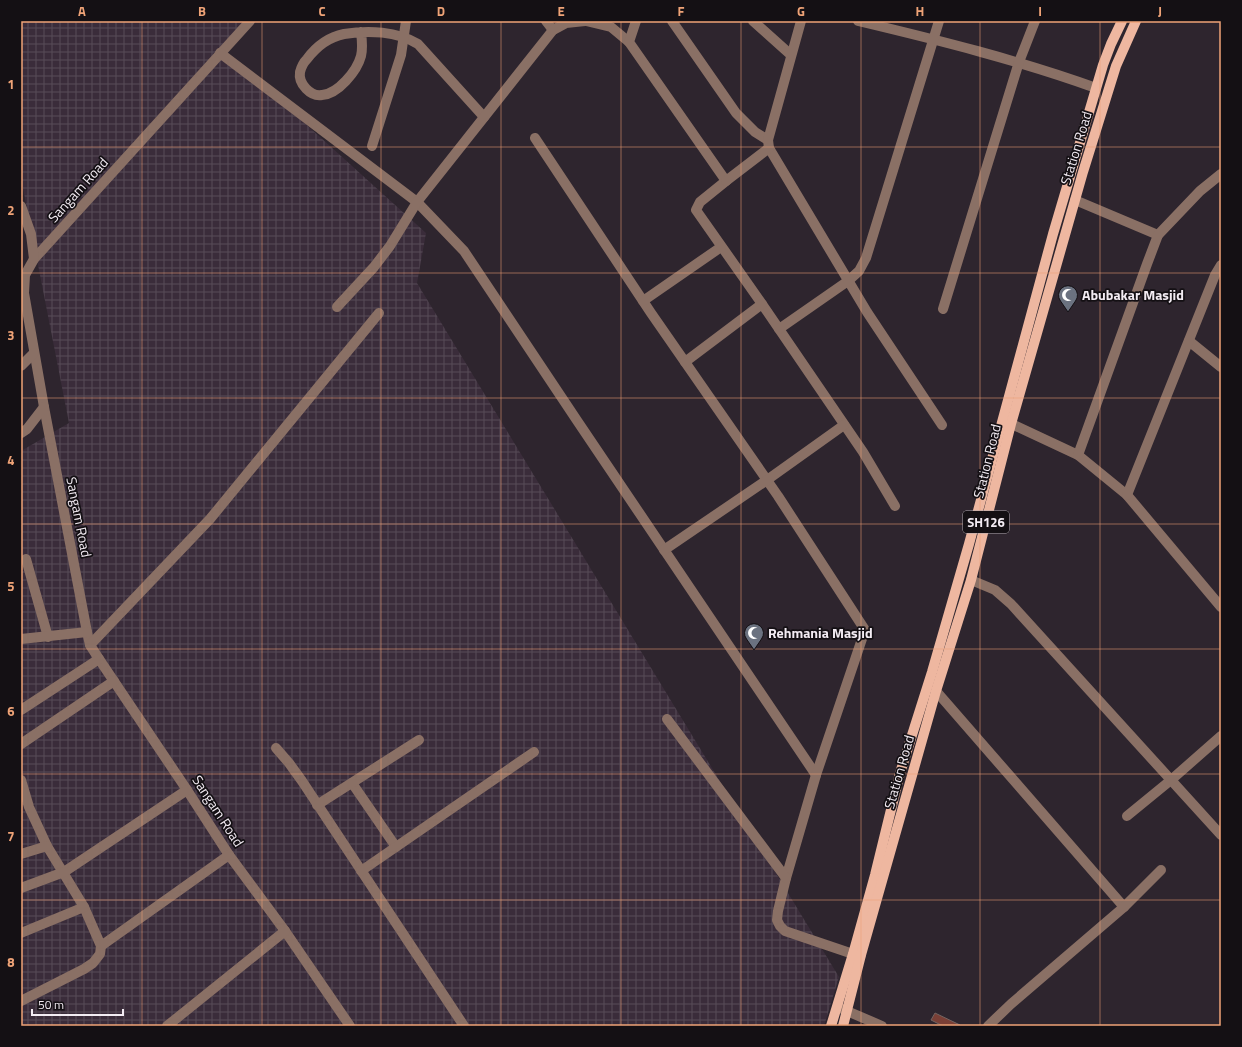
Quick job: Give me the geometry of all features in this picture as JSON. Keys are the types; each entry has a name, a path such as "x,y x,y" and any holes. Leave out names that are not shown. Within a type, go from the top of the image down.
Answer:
{"main road":[{"name":"Station Road","path":"831,1026 857,954 971,580 1007,421 1053,234 1096,88 1111,44 1122,21"},
{"name":"Station Road","path":"843,1026 848,1011 857,954 900,773 1116,66 1136,21"}],"street":[{"name":"Sangam Road","path":"250,21 34,259 23,276 24,315 34,353 90,645 229,855 285,931 350,1026"},
{"path":"372,146 401,55 406,21"},
{"path":"546,21 553,30"},
{"path":"337,307 374,267 390,246 417,202 553,30 566,23 586,21 611,27 629,42 726,181"},
{"path":"629,42 636,21"},
{"path":"672,21 736,113 768,144 866,312 942,425"},
{"path":"753,21 791,55"},
{"path":"801,21 768,144 700,202 696,210 863,452 895,506"},
{"path":"858,21 934,39 1019,62 1096,88"},
{"path":"779,329 848,281 859,271 866,258 939,21"},
{"path":"943,309 1019,62 1035,21"},
{"path":"361,32 361,56 356,69 347,80 334,91 323,96 309,92 300,79 300,72 304,62 325,42 338,36 361,32 392,34 412,40 423,48 484,117"},
{"path":"220,53 417,202 464,251 816,775"},
{"path":"535,138 643,301 767,480 865,630 816,775 786,878 777,920 785,931 857,954"},
{"path":"1078,455 1158,236 1200,191 1221,174"},
{"path":"1076,200 1158,236"},
{"path":"21,206 31,234 34,259"},
{"path":"21,239 31,234"},
{"path":"643,301 721,247"},
{"path":"1127,494 1214,275 1221,265"},
{"path":"685,362 762,304"},
{"path":"90,645 210,519 378,314"},
{"path":"1189,341 1221,367"},
{"path":"21,366 34,353"},
{"path":"21,432 27,429 44,407"},
{"path":"1007,421 1078,455 1127,494 1221,607"},
{"path":"664,550 767,480 844,425"},
{"path":"26,559 48,637"},
{"path":"971,580 995,590 1011,604 1221,835"},
{"path":"21,639 87,632"},
{"path":"21,710 99,659"},
{"path":"21,744 114,681"},
{"path":"936,691 1124,907"},
{"path":"667,719 786,878"},
{"path":"1127,816 1221,736"},
{"path":"317,805 418,740"},
{"path":"276,748 289,763 464,1026"},
{"path":"361,871 534,752"},
{"path":"21,780 25,808 84,907 101,946 100,954 93,963 21,1001"},
{"path":"352,782 396,847"},
{"path":"21,888 64,872 187,790"},
{"path":"21,854 48,846"},
{"path":"101,946 229,855"},
{"path":"988,1026 1011,1004 1124,907 1161,870"},
{"path":"21,933 84,907"},
{"path":"167,1026 285,931"},
{"path":"837,1007 882,1026"}],"shaded area":[{"path":"21,21 252,21 226,52 426,233 417,283 839,977 824,1026 21,1026 21,451 69,423 21,178"}],"building":[{"path":"935,1013 960,1026 943,1026 931,1020"}],"place":[{"name":"Abubakar Masjid","path":"1068,312"},
{"name":"Rehmania Masjid","path":"754,650"}]}
